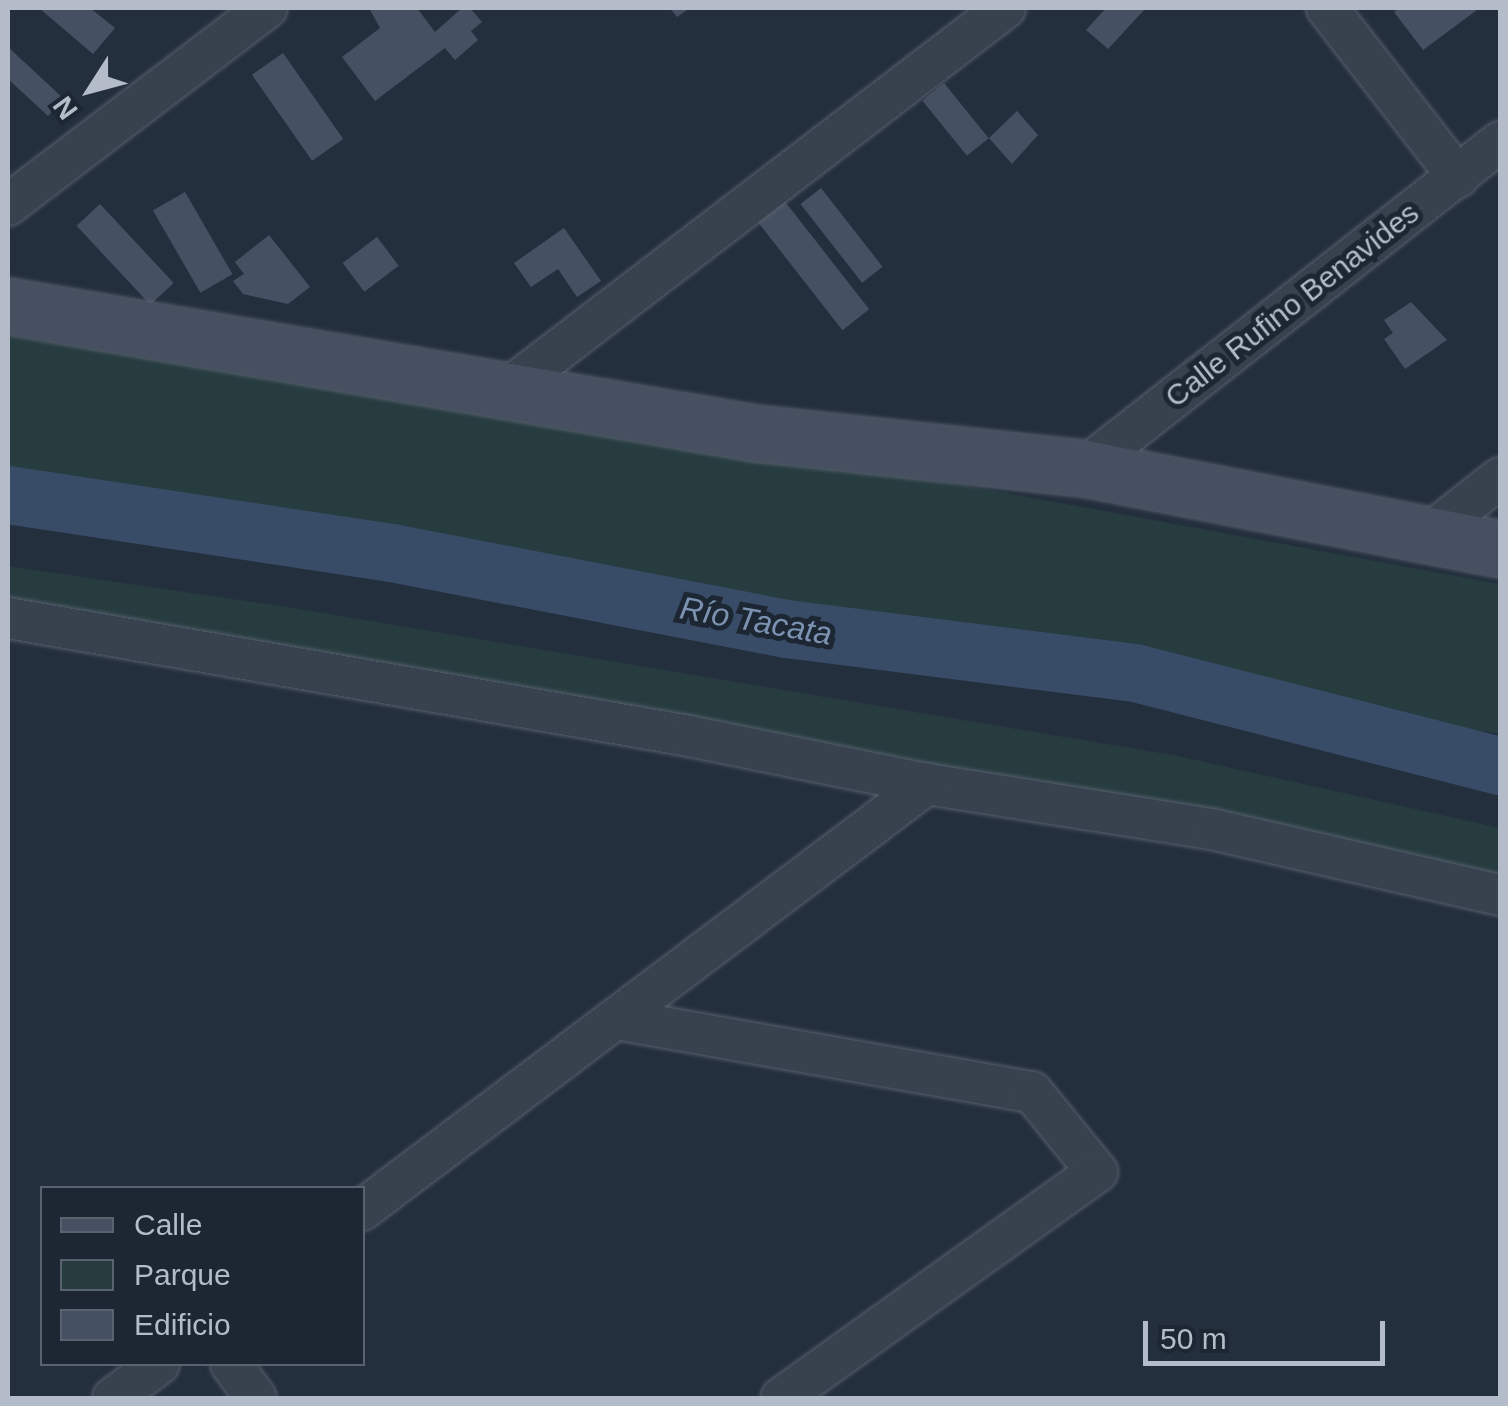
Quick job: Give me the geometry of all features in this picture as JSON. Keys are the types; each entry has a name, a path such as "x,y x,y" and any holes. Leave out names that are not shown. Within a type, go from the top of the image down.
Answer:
{"street":[{"path":"8,206 267,8"},
{"path":"505,391 1005,8"},
{"path":"1327,8 1458,177"},
{"name":"Calle Rufino Benavides","path":"1084,468 1500,142"},
{"path":"8,306 755,433 1084,468 1500,549"},
{"path":"1430,533 1500,478"},
{"path":"8,618 670,732 927,784 1211,829 1500,895"},
{"path":"365,1208 927,784"},
{"path":"616,1019 1032,1092 1097,1172 781,1398"},
{"path":"113,1398 156,1366"},
{"path":"232,1366 256,1398"}],"green space":[{"path":"8,336 990,490 1500,584 1500,734 8,473"},
{"path":"8,566 287,607 1178,756 1500,828 1500,881 8,608"}],"building":[{"path":"39,8 90,8 115,28 93,54"},
{"path":"369,8 417,8 435,32 462,8 470,8 482,22 471,31 478,40 455,60 445,48 375,101 342,57 380,28"},
{"path":"670,8 690,8 677,17"},
{"path":"1106,8 1146,8 1108,49 1086,30"},
{"path":"1399,8 1477,10 1423,50 1394,12"},
{"path":"8,47 64,99 48,116 8,79"},
{"path":"283,53 343,139 312,161 252,75"},
{"path":"944,83 989,138 967,156 922,101"},
{"path":"1017,111 1038,135 1012,164 989,138"},
{"path":"821,188 883,267 862,283 801,204"},
{"path":"185,192 233,274 200,293 153,210"},
{"path":"783,199 869,309 842,330 756,220"},
{"path":"100,204 174,283 150,305 77,226"},
{"path":"564,228 601,281 577,297 558,269 531,287 514,263"},
{"path":"269,235 310,287 288,304 243,294 233,281 244,274 235,262"},
{"path":"377,237 399,266 364,292 343,263"},
{"path":"1411,302 1447,340 1405,369 1384,339 1393,333 1384,320"}],"waterway":[{"name":"Río Tacata","path":"8,495 392,553 787,629 1135,673 1500,766"}]}
